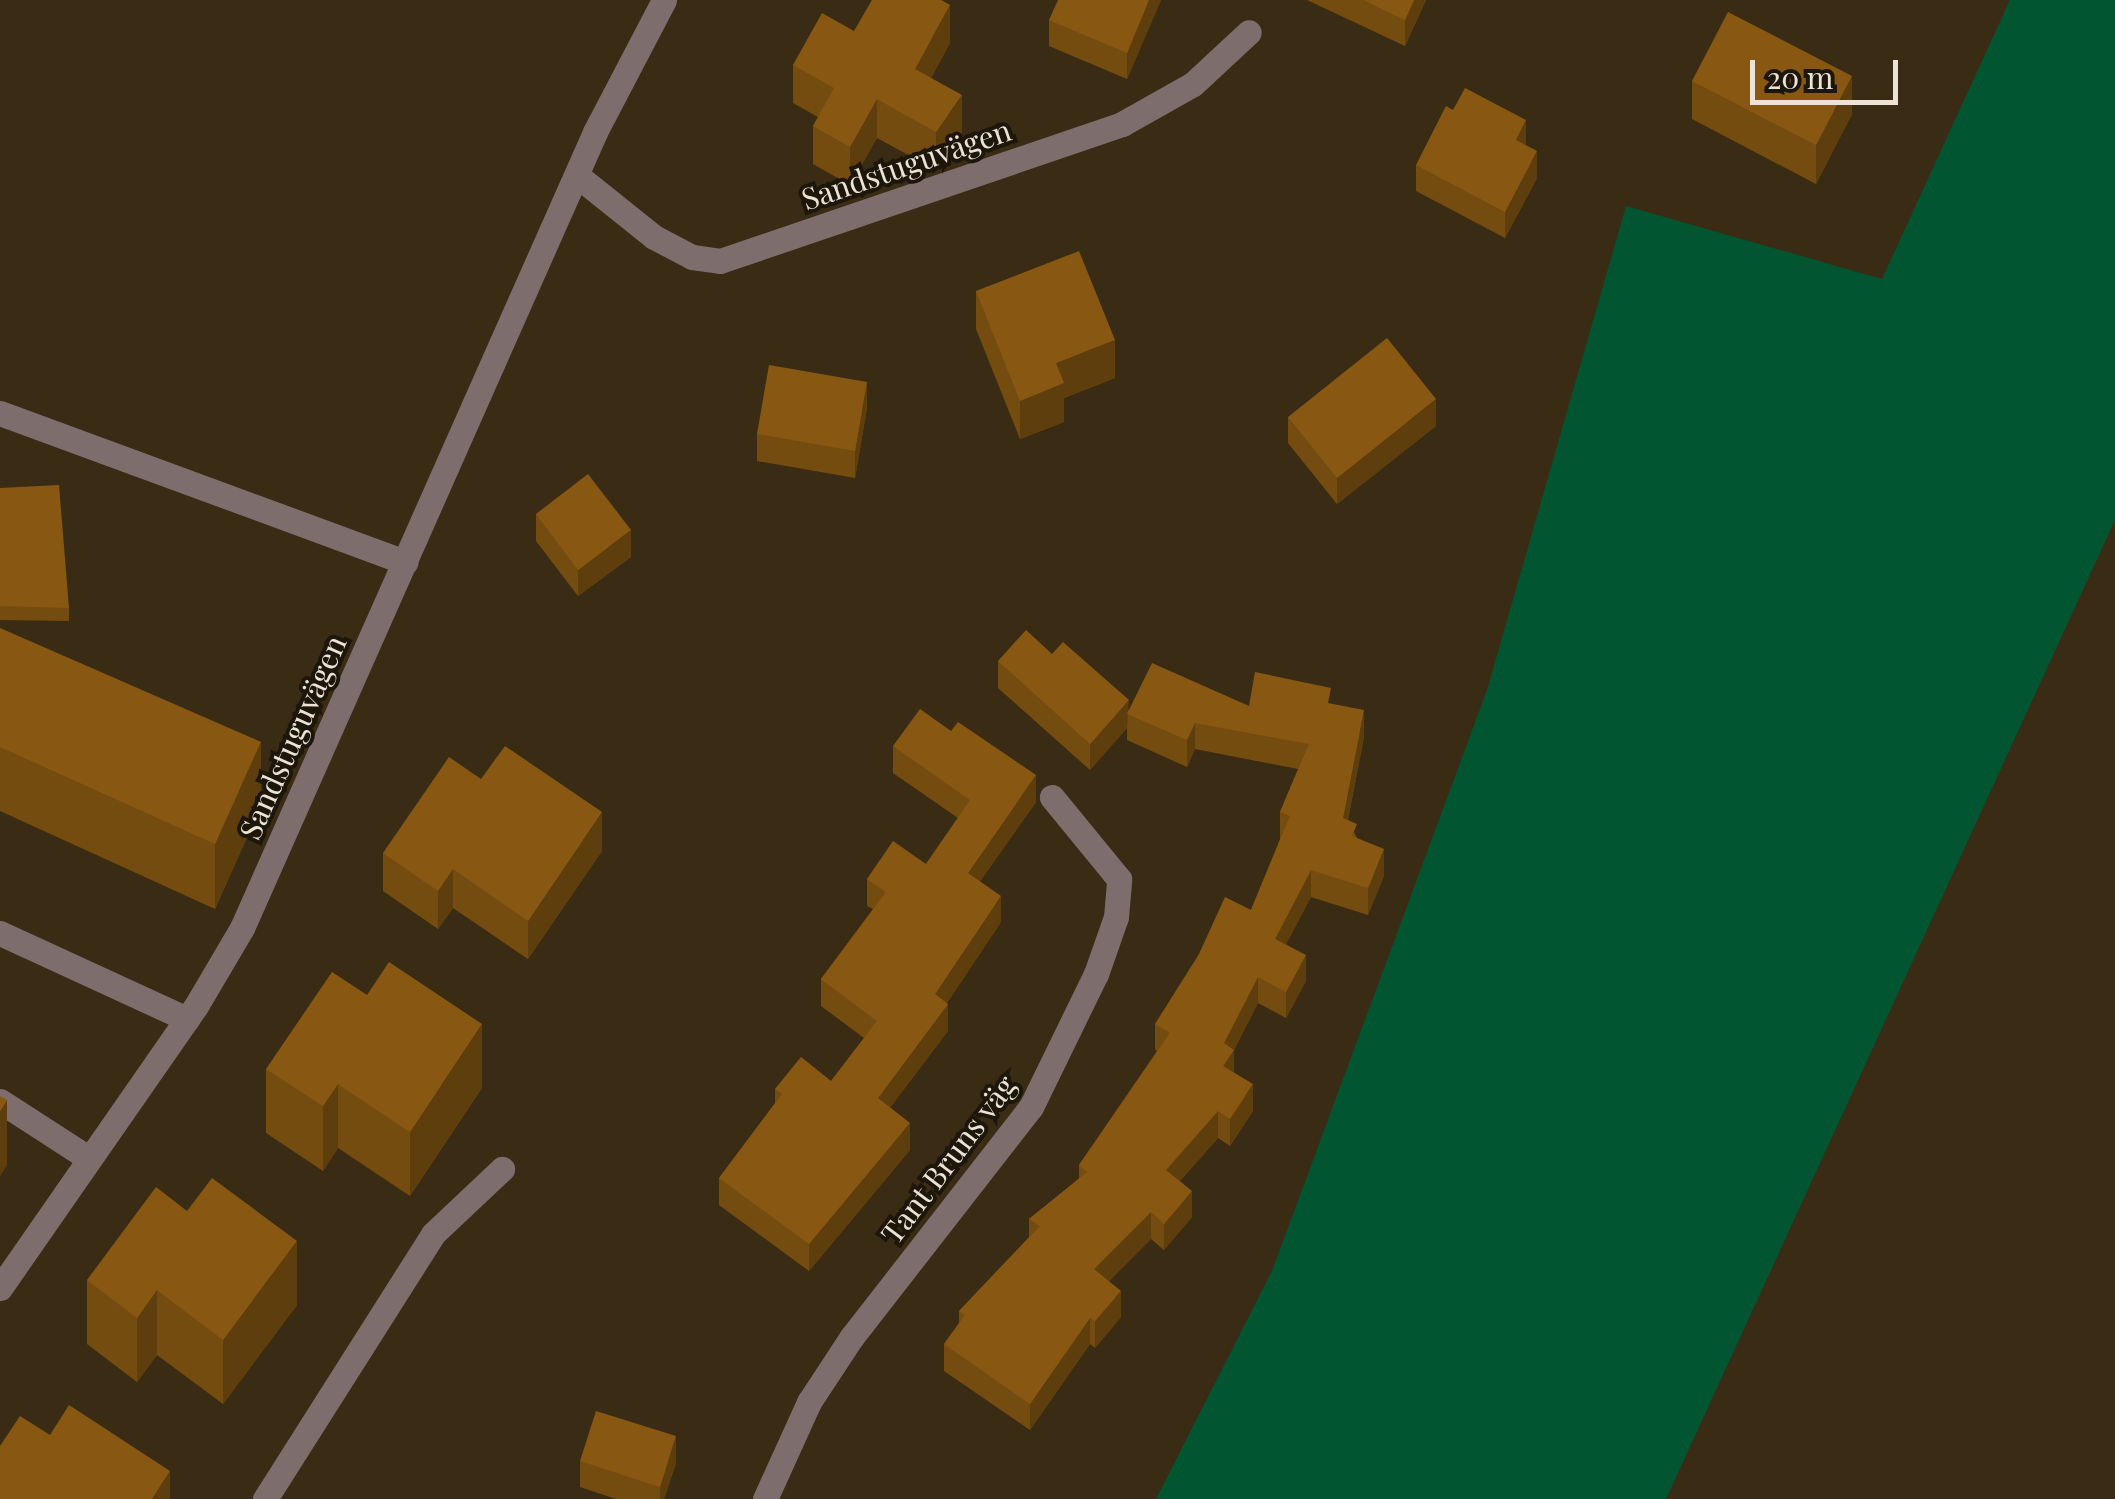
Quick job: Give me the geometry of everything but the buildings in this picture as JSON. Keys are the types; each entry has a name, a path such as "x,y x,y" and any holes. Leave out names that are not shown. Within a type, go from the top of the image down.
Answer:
{"street":[{"name":"Sandstuguvägen","path":"0,1288 187,1019 242,928 579,177 664,0"},
{"name":"Sandstuguvägen","path":"579,177 654,237 692,258 720,261 1122,124 1193,84 1249,32"},
{"path":"0,413 406,562"},
{"name":"Tant Bruns väg","path":"765,1499 810,1402 851,1338 1031,1107 1096,974 1116,917 1119,878 1052,797"},
{"path":"0,933 187,1019"},
{"path":"0,1101 28,1113 88,1158"},
{"path":"264,1499 433,1234 502,1169"}],"green space":[{"path":"2010,0 2115,0 2115,520 1666,1499 1156,1499 1272,1271 1487,690 1626,206 1882,279"}]}
